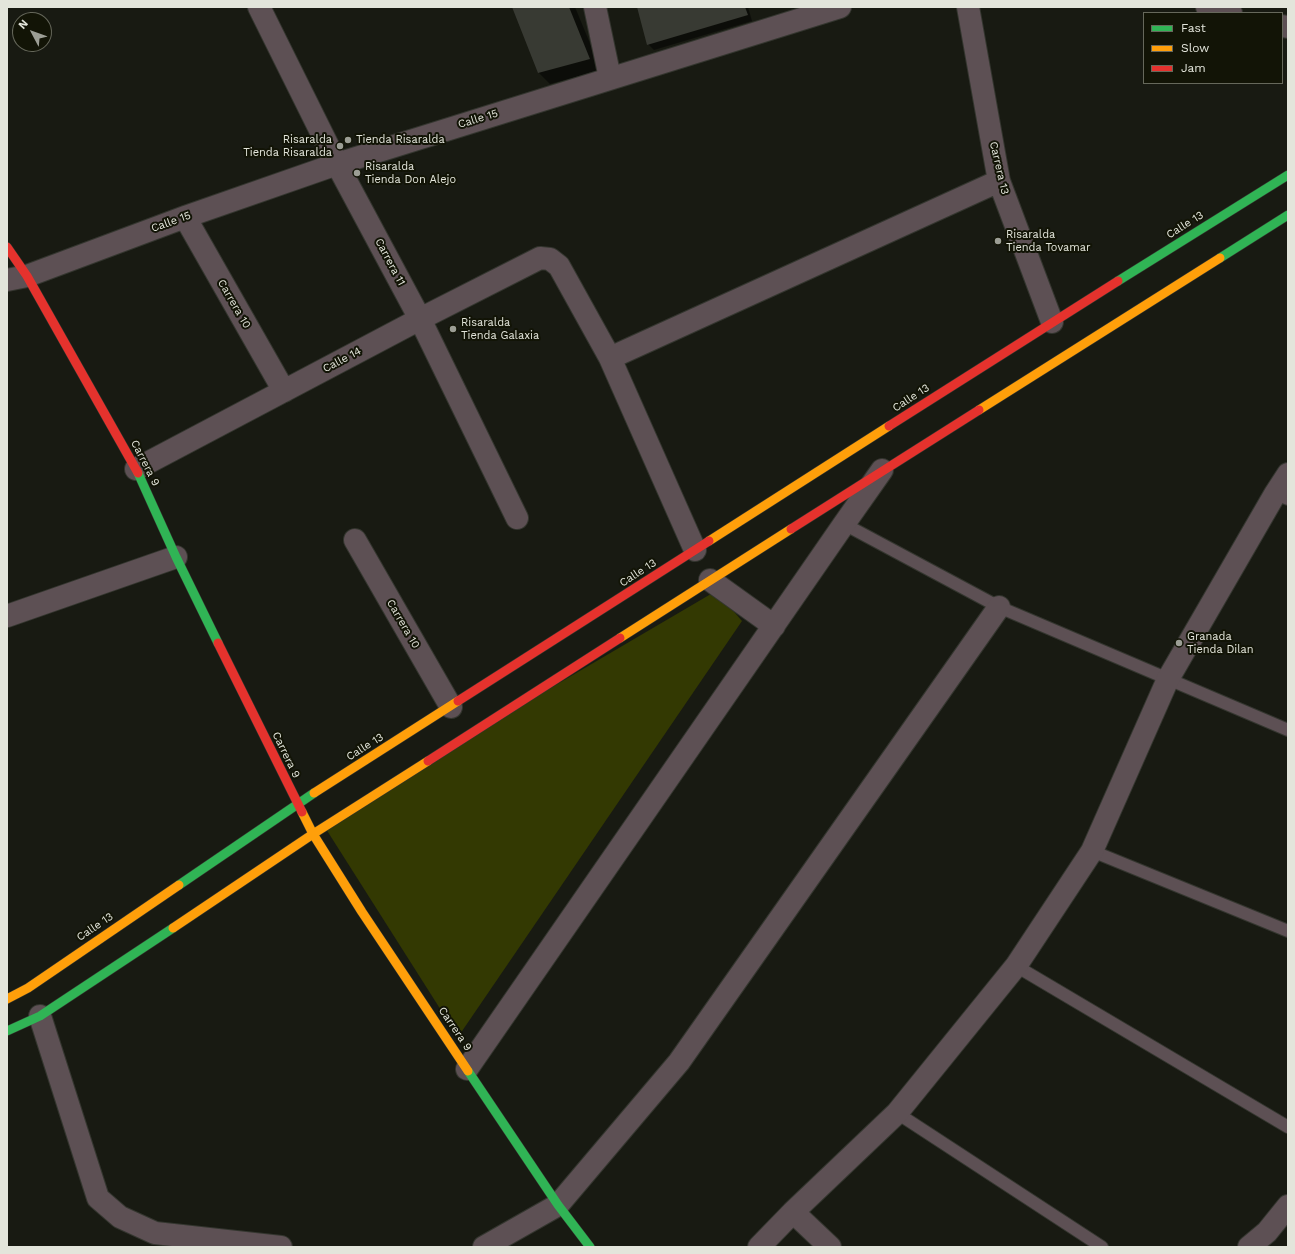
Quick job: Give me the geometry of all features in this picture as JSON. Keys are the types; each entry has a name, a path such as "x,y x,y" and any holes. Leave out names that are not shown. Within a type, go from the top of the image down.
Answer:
{"main road":[{"name":"Calle 13","path":"7,999 28,988 297,804 1052,322 1288,175"},
{"path":"7,1031 40,1016 312,834 883,470 1288,216"},
{"name":"Carrera 9","path":"7,247 17,278 136,469 176,557 312,834 558,1205 590,1247"}],"street":[{"name":"Carrera 11","path":"259,7 337,164 420,319 518,518"},
{"path":"595,7 610,78"},
{"name":"Calle 15","path":"17,278 184,217 337,164 840,7"},
{"name":"Carrera 13","path":"968,7 999,181 1052,322"},
{"path":"1207,7 1227,12"},
{"path":"696,550 610,358 999,181"},
{"name":"Carrera 10","path":"184,217 284,391"},
{"name":"Calle 14","path":"136,469 420,319 540,258 550,259 560,266 610,358"},
{"path":"467,1069 844,524 883,470"},
{"path":"759,1247 793,1212 897,1112 1016,966 1092,851 1168,680 1281,497 1288,474"},
{"name":"Carrera 10","path":"356,540 451,707"},
{"path":"7,616 176,557"},
{"path":"710,580 774,626"},
{"path":"484,1247 558,1205 679,1062 1000,607"},
{"path":"40,1016 98,1198 120,1217 155,1233 280,1247"},
{"path":"1249,1247 1267,1232 1288,1206"},
{"path":"793,1212 830,1247"}],"lane":[{"path":"844,524 1000,607 1288,730"},
{"path":"1092,851 1288,931"},
{"path":"1016,966 1288,1128"},
{"path":"897,1112 1102,1247"}],"green space":[{"path":"716,591 742,621 458,1037 326,829 450,747"}],"building":[{"path":"512,7 569,7 590,59 538,73"},
{"path":"637,7 745,7 748,15 647,45"}],"traffic: fast":[{"path":"1118,281 1288,175"},
{"path":"1220,258 1288,215"},
{"path":"138,473 176,557 218,643"},
{"path":"179,885 314,793"},
{"path":"7,1031 40,1016 173,928"},
{"path":"468,1071 558,1205 590,1247"}],"traffic: slow":[{"path":"979,410 1220,258"},
{"path":"709,541 889,426"},
{"path":"620,638 791,529"},
{"path":"314,793 458,701"},
{"path":"173,928 313,834 428,761"},
{"path":"302,812 313,834 362,912 468,1071"},
{"path":"7,999 28,988 179,885"}],"traffic: jam":[{"path":"7,247 27,276 138,473"},
{"path":"889,426 1118,281"},
{"path":"791,529 979,410"},
{"path":"458,701 709,541"},
{"path":"428,761 620,638"},
{"path":"218,643 302,812"}],"place":[{"name":"Tienda Risaralda","path":"348,140"},
{"name":"Risaralda Tienda Risaralda","path":"340,146"},
{"name":"Risaralda Tienda Don Alejo","path":"357,173"},
{"name":"Risaralda Tienda Tovamar","path":"998,241"},
{"name":"Risaralda Tienda Galaxia","path":"453,329"},
{"name":"Granada Tienda Dilan","path":"1179,643"}]}
